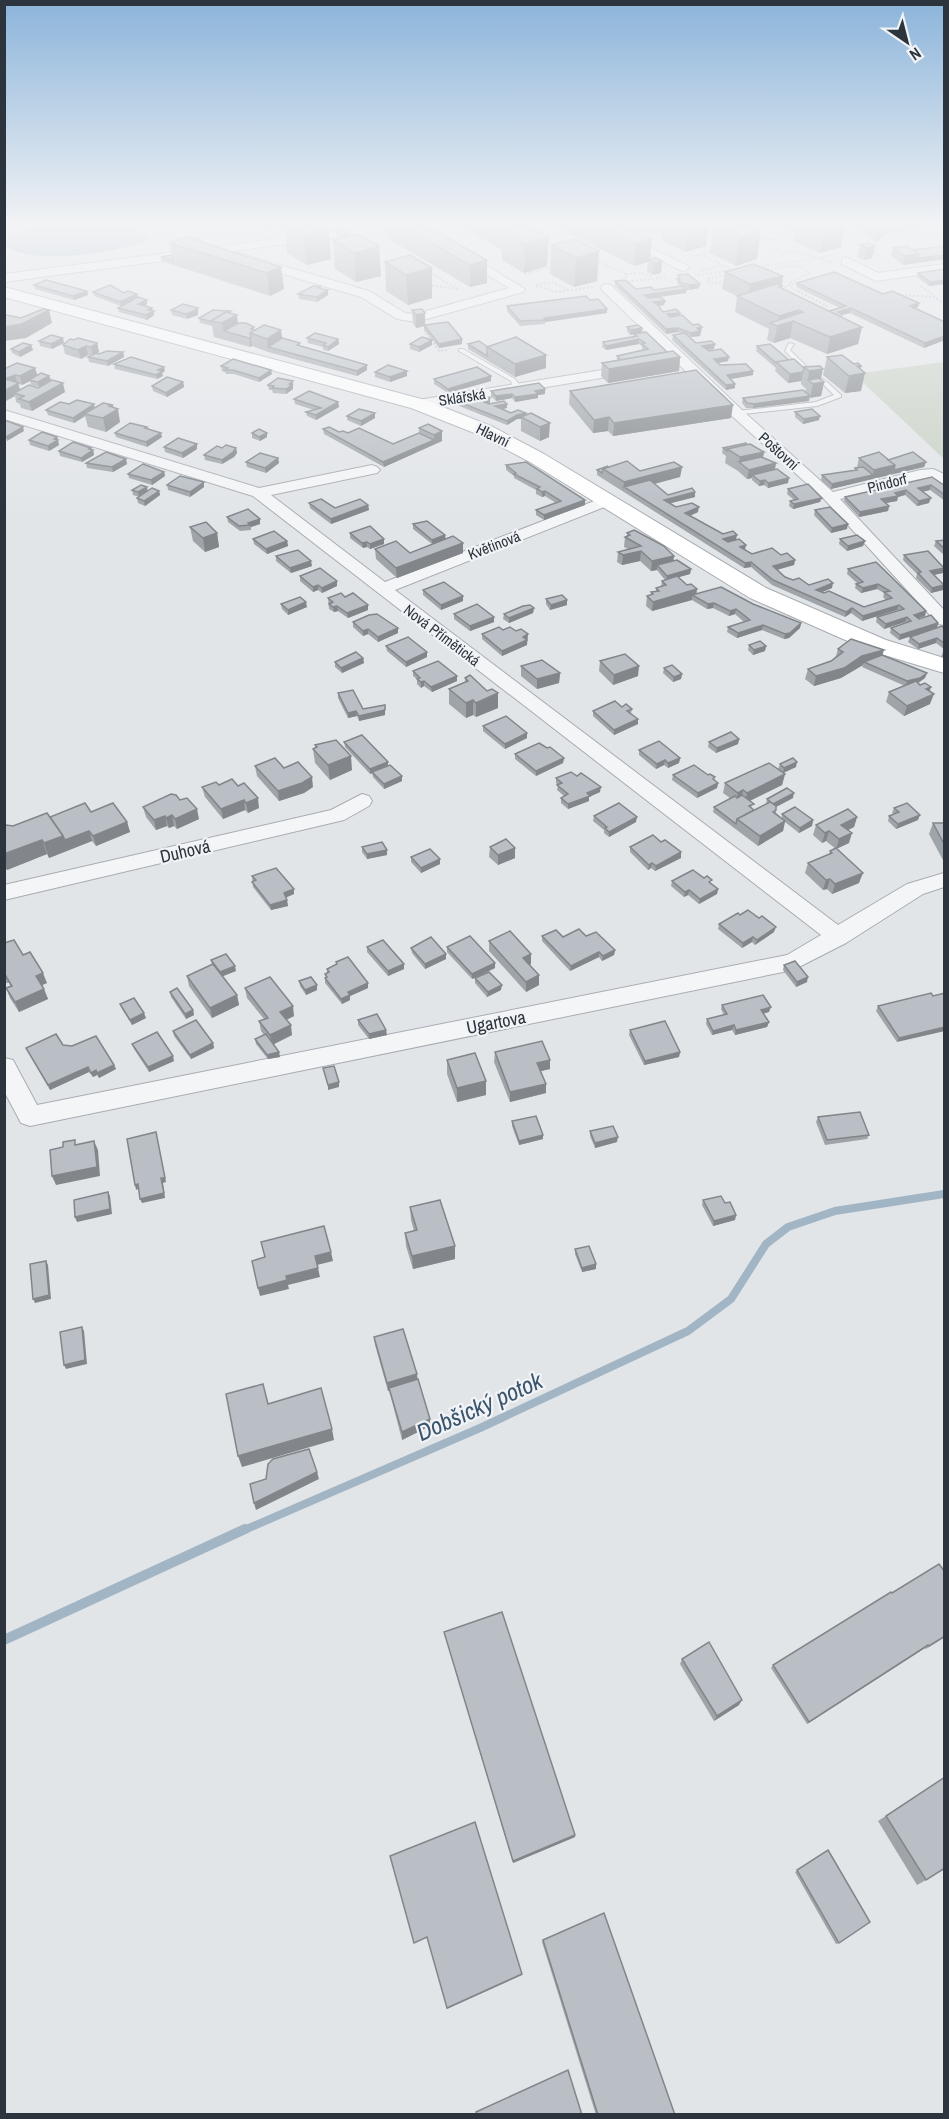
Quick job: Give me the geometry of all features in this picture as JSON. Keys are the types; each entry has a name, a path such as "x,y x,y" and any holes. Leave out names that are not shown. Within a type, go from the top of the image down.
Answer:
{"main road":[{"name":"Hlavní","path":"122,324 418,404 484,430 537,458 758,593 877,645 945,666"}],"street":[{"name":"Poštovní","path":"644,324 737,413 830,496 945,620"},
{"name":"Sklářská","path":"418,404 682,360"},
{"name":"Nová Přímětická","path":"4,414 258,493 838,937"},
{"path":"258,493 372,470"},
{"name":"Pindorf","path":"830,496 920,475 933,474 945,480"},
{"name":"Květinová","path":"382,589 607,501"},
{"name":"Duhová","path":"4,893 337,815 362,801"},
{"name":"Ugartova","path":"4,1067 30,1116 793,962 915,889 945,880"}],"lane":[{"path":"737,413 817,404 839,396 794,359 787,350 791,344"},
{"path":"461,350 513,380 516,384 515,388"}],"path":[{"path":"434,344 439,351"}],"shaded area":[{"path":"944,362 944,459 854,374"}],"building":[{"path":"4,324 22,324 22,324 4,327"},
{"path":"236,324 248,324 254,327 251,329 255,330 250,333 249,338 224,331"},
{"path":"450,324 462,339 439,344 424,325"},
{"path":"661,324 698,324 702,327 697,328 700,331 691,333 678,328 666,329"},
{"path":"800,324 856,324 862,327 830,337"},
{"path":"885,324 945,324 945,336 925,343"},
{"path":"264,325 281,330 267,339 250,333"},
{"path":"638,325 642,328 631,330 627,327"},
{"path":"646,332 667,352 621,360 617,356 648,349 642,344 645,343 639,339 606,346 603,342 637,336 634,334"},
{"path":"315,333 338,339 328,347 323,345 326,343 307,338"},
{"path":"685,333 696,343 711,341 715,344 702,346 709,351 721,349 729,357 714,359 720,365 746,364 753,371 727,375 735,384 726,385 673,335"},
{"path":"51,335 63,338 51,344 39,341"},
{"path":"422,337 432,340 419,347 410,344"},
{"path":"516,337 546,355 515,364 487,347"},
{"path":"78,338 97,343 78,350 63,345 70,339"},
{"path":"282,338 300,343 297,345 367,365 357,371 268,347"},
{"path":"479,341 488,347 487,356 468,344"},
{"path":"23,343 31,345 19,352 11,349"},
{"path":"770,344 789,360 776,363 757,346"},
{"path":"673,351 680,357 609,369 602,363"},
{"path":"123,352 107,361 88,357 96,353"},
{"path":"842,355 854,364 858,363 861,366 857,366 865,373 849,376 827,357"},
{"path":"131,357 164,367 158,370 162,371 156,375 114,364"},
{"path":"233,359 271,370 259,378 233,370 225,370 228,368 221,366"},
{"path":"794,359 804,368 803,372 790,374 776,362"},
{"path":"17,363 35,368 20,376 15,375 5,379 19,383 4,391 4,369"},
{"path":"388,365 407,371 390,377 375,372"},
{"path":"820,366 823,369 809,371 804,367"},
{"path":"477,367 491,376 448,389 434,379"},
{"path":"696,370 733,405 614,423 609,417 594,420 570,391"},
{"path":"41,373 49,376 38,382 29,380"},
{"path":"167,377 183,382 166,393 152,386"},
{"path":"278,378 293,381 289,384 292,385 286,389 272,388 274,386 268,385"},
{"path":"819,378 824,382 813,384 808,380"},
{"path":"52,380 63,383 29,402 19,399 24,396 14,393 29,385 38,388"},
{"path":"539,383 545,389 535,391 538,394 515,397 512,394 496,396 491,391"},
{"path":"803,390 810,396 754,404 747,403 743,398"},
{"path":"309,391 338,402 316,415 306,412 321,408 294,399"},
{"path":"475,394 490,398 484,402 489,404 504,401 507,404 495,406 511,413 518,410 526,413 507,421 459,402"},
{"path":"77,400 94,404 73,418 46,410 60,402 69,404"},
{"path":"103,403 113,405 109,406 118,409 103,418 84,414"},
{"path":"359,409 375,413 361,421 347,416"},
{"path":"812,409 820,416 804,419 795,412"},
{"path":"531,413 550,423 540,427 521,417"},
{"path":"7,421 23,427 6,437 4,436 4,423"},
{"path":"130,423 161,433 146,442 115,433"},
{"path":"428,424 442,431 434,435 419,428"},
{"path":"329,427 348,433 359,428 393,444 419,433 434,440 383,462 323,429"},
{"path":"259,429 267,433 259,437 252,433"},
{"path":"42,432 57,437 54,439 58,440 48,446 29,440"},
{"path":"178,438 197,444 182,453 164,447"},
{"path":"73,442 93,450 81,458 59,451"},
{"path":"746,443 747,445 727,449 727,451 723,448"},
{"path":"750,444 764,452 740,457 727,449"},
{"path":"226,445 236,448 222,460 204,455 217,446 222,448"},
{"path":"106,452 126,459 112,467 86,463"},
{"path":"879,452 895,465 874,470 859,458"},
{"path":"913,452 926,462 894,470 895,465 888,460"},
{"path":"260,453 278,458 265,468 246,462"},
{"path":"761,457 776,463 749,470 739,462"},
{"path":"627,461 640,471 674,462 682,467 624,482 603,469"},
{"path":"526,462 585,500 544,515 536,510 561,501 514,474 516,473 506,465"},
{"path":"143,464 164,472 151,480 128,474"},
{"path":"863,467 873,475 832,484 822,475 857,470 855,468"},
{"path":"777,469 789,478 768,483 752,475"},
{"path":"180,476 204,482 190,492 167,485"},
{"path":"932,477 945,486 945,495 931,485 918,488 931,498 919,501 906,490 895,493 898,496 881,499 889,506 860,512 845,497"},
{"path":"650,480 668,495 692,488 695,492 664,500 676,507 692,503 699,507 685,513 723,534 733,531 737,535 723,539 728,542 739,539 746,545 740,547 752,554 772,548 781,555 787,553 795,560 773,566 785,577 793,580 799,578 809,585 828,579 833,583 816,590 824,593 829,591 864,607 892,598 884,592 890,591 878,584 863,588 856,584 863,582 848,569 876,562 926,611 914,615 919,619 931,615 938,623 900,635 891,628 911,621 907,617 886,624 877,617 904,609 899,605 863,616 852,608 846,612 773,580 751,562 745,563 624,487"},
{"path":"808,484 822,498 794,504 790,501 798,499 788,489"},
{"path":"141,485 147,487 138,492 132,490"},
{"path":"152,488 159,491 144,501 137,498"},
{"path":"321,499 335,508 360,499 368,505 331,519 309,503"},
{"path":"830,507 848,524 832,528 815,510"},
{"path":"248,509 260,519 248,523 250,525 239,526 227,517"},
{"path":"427,521 445,535 432,540 413,524"},
{"path":"206,522 217,533 203,538 190,527"},
{"path":"370,526 384,539 370,544 362,543 350,533"},
{"path":"634,530 664,546 674,556 652,561 641,551 623,555 618,552 641,546 625,537 630,535 627,533"},
{"path":"274,531 287,541 266,549 253,539"},
{"path":"857,535 865,541 848,546 840,539"},
{"path":"453,536 463,543 396,568 375,549 396,541 410,553"},
{"path":"945,540 945,549 936,541"},
{"path":"298,550 311,561 290,568 276,556"},
{"path":"928,551 944,568 930,571 944,585 932,588 918,573 921,572 904,555"},
{"path":"677,560 691,569 667,576 657,565"},
{"path":"320,568 337,581 322,588 318,585 313,587 300,576"},
{"path":"677,576 687,585 691,584 697,589 653,602 647,596 653,594 651,592 659,591 656,588 666,585 662,581"},
{"path":"444,582 463,596 441,605 423,590"},
{"path":"721,587 753,604 801,623 790,633 785,634 763,625 738,633 728,627 750,620 736,609 730,611 714,603 708,604 692,595"},
{"path":"341,593 345,597 353,593 368,605 347,613 329,604 333,602 328,598"},
{"path":"562,595 567,600 551,605 546,599"},
{"path":"300,597 306,602 288,610 281,604"},
{"path":"477,604 494,617 470,626 454,614"},
{"path":"530,605 534,608 509,618 504,614 523,606"},
{"path":"377,614 398,628 378,637 368,629 363,631 353,622 369,615"},
{"path":"942,626 945,629 945,644 937,638 919,644 910,637"},
{"path":"499,627 503,630 510,627 516,631 521,629 528,634 523,637 527,640 502,651 482,634"},
{"path":"408,637 427,652 406,662 386,646"},
{"path":"851,639 884,650 862,656 844,668 816,676 808,669 831,661 843,652 838,649"},
{"path":"760,641 766,646 754,650 749,645"},
{"path":"356,652 363,658 341,668 335,662"},
{"path":"625,654 639,666 614,675 600,661"},
{"path":"882,655 927,673 920,678 907,681 864,662"},
{"path":"542,660 560,673 537,679 521,666"},
{"path":"438,661 457,676 431,687 417,679 420,678 413,671"},
{"path":"672,665 682,674 674,677 664,668"},
{"path":"470,675 487,691 492,689 498,693 476,703 473,700 466,703 449,689 468,681 465,678"},
{"path":"916,681 920,685 925,683 931,687 926,689 934,694 907,706 889,692"},
{"path":"353,690 363,709 385,705 385,710 359,716 356,711 348,713 338,693"},
{"path":"615,701 622,707 626,704 632,709 627,711 638,719 614,730 593,711"},
{"path":"506,716 527,733 505,744 483,726"},
{"path":"731,732 739,739 717,748 709,742"},
{"path":"362,735 388,762 370,769 344,742"},
{"path":"336,740 351,756 328,765 313,749 317,747 315,745"},
{"path":"659,741 680,758 668,763 665,760 657,764 639,750"},
{"path":"539,743 547,748 550,747 564,758 536,771 515,754"},
{"path":"275,758 284,768 298,762 312,777 278,791 255,766"},
{"path":"793,758 797,762 784,768 780,764"},
{"path":"769,763 785,774 747,793 743,790 738,793 725,783"},
{"path":"390,765 402,776 384,784 372,772"},
{"path":"694,765 715,777 713,779 718,783 698,793 673,775"},
{"path":"571,772 577,776 581,773 601,787 587,793 590,796 568,804 561,798 568,794 557,785 562,783 556,778"},
{"path":"232,779 238,786 244,783 258,798 246,803 244,800 221,809 202,787 216,782 219,785"},
{"path":"787,788 794,793 773,804 767,799"},
{"path":"171,794 176,795 180,800 187,798 197,809 175,819 172,815 154,820 143,807"},
{"path":"742,795 754,804 749,806 754,810 737,819 736,824 714,807 735,796 737,798"},
{"path":"770,802 776,806 773,812 785,821 760,836 737,819"},
{"path":"85,803 91,812 113,803 127,822 93,836 89,831 65,840 50,817"},
{"path":"619,803 637,817 609,832 605,828 607,827 594,816"},
{"path":"907,803 920,815 898,824 889,816 899,812 894,808"},
{"path":"795,807 813,820 800,828 782,814"},
{"path":"848,809 857,817 841,825 852,833 839,839 829,831 825,833 816,825"},
{"path":"47,813 63,836 44,843 42,840 4,854 4,826 13,826"},
{"path":"933,823 945,823 945,846"},
{"path":"653,835 661,842 665,840 681,852 656,866 652,863 649,865 630,847"},
{"path":"506,839 515,848 498,855 490,847"},
{"path":"382,842 387,850 367,854 362,847"},
{"path":"836,848 863,873 835,884 830,879 826,880 808,863 832,853 830,851"},
{"path":"430,849 440,859 421,868 411,857"},
{"path":"276,868 294,889 284,893 287,900 270,905 252,882 256,880 252,876"},
{"path":"693,870 704,878 707,876 712,880 709,882 718,889 700,899 689,890 685,892 672,881"},
{"path":"748,910 759,918 762,916 776,927 757,940 753,937 743,943 719,924"},
{"path":"579,929 586,936 596,932 615,950 603,956 599,952 571,966 542,936 556,930 563,937"},
{"path":"510,931 531,954 523,958 539,975 526,982 489,941"},
{"path":"470,936 495,963 472,974 447,947"},
{"path":"431,937 446,954 425,964 411,948"},
{"path":"14,940 23,955 30,952 43,973 36,976 44,989 15,1002 6,988 12,986 4,973 4,943"},
{"path":"383,940 404,964 388,971 367,947"},
{"path":"226,954 235,966 220,972 211,960"},
{"path":"348,957 368,983 348,992 350,995 341,999 325,978 327,977 325,974 329,972 327,969 337,964 336,962"},
{"path":"795,961 808,977 797,982 784,965"},
{"path":"213,964 237,995 210,1008 187,976"},
{"path":"489,972 502,985 488,992 475,978"},
{"path":"270,977 293,1006 280,1012 291,1025 270,1035 259,1021 268,1018 245,988"},
{"path":"311,977 317,985 305,990 299,981"},
{"path":"177,988 193,1010 185,1014 170,992"},
{"path":"931,993 933,996 945,993 945,1027 899,1038 878,1006"},
{"path":"763,995 771,1007 761,1010 769,1022 736,1030 734,1025 713,1031 707,1019 727,1014 722,1005"},
{"path":"134,998 144,1013 130,1020 120,1004"},
{"path":"377,1014 386,1030 369,1034 358,1020"},
{"path":"196,1020 213,1043 190,1055 173,1031"},
{"path":"665,1021 680,1052 645,1061 630,1030"},
{"path":"157,1032 173,1056 148,1067 132,1044"},
{"path":"56,1034 63,1045 72,1046 96,1036 114,1065 97,1073 96,1070 91,1073 88,1067 48,1085 26,1048"},
{"path":"266,1034 279,1052 267,1055 255,1039"},
{"path":"542,1041 550,1060 537,1063 546,1084 510,1092 495,1052"},
{"path":"475,1053 486,1081 457,1088 447,1060"},
{"path":"334,1066 339,1082 328,1085 323,1068"},
{"path":"860,1112 869,1135 827,1140 818,1117"},
{"path":"536,1116 543,1135 519,1141 512,1121"},
{"path":"613,1126 618,1137 595,1143 590,1131"},
{"path":"156,1132 165,1178 161,1178 164,1193 140,1199 138,1184 135,1185 127,1139"},
{"path":"75,1140 75,1145 94,1141 97,1167 52,1176 50,1150 63,1147 63,1142"},
{"path":"108,1192 110,1209 75,1217 74,1200"},
{"path":"721,1196 725,1203 730,1202 736,1215 714,1221 703,1200"},
{"path":"440,1200 455,1246 412,1256 405,1233 417,1230 410,1207"},
{"path":"324,1226 331,1252 315,1256 318,1268 286,1276 287,1280 258,1288 252,1261 265,1257 261,1242"},
{"path":"589,1246 596,1264 582,1268 575,1249"},
{"path":"46,1261 49,1295 33,1299 30,1264"},
{"path":"82,1327 85,1360 64,1365 60,1332"},
{"path":"403,1329 417,1374 387,1383 374,1337"},
{"path":"418,1379 430,1419 402,1432 389,1388"},
{"path":"263,1384 268,1404 321,1388 332,1429 238,1456 226,1394"},
{"path":"309,1449 317,1472 254,1503 250,1484 266,1479 268,1464 273,1459"},
{"path":"939,1564 945,1572 945,1636 809,1722 773,1665"},
{"path":"502,1612 575,1835 513,1861 444,1632"},
{"path":"709,1642 742,1700 717,1716 682,1659"},
{"path":"945,1777 945,1868 926,1880 886,1816"},
{"path":"475,1822 522,1974 447,2008 427,1937 414,1943 390,1856"},
{"path":"828,1850 870,1922 839,1943 797,1870"},
{"path":"604,1913 675,2115 598,2115 543,1940"},
{"path":"568,2070 582,2115 477,2115 476,2112"}],"waterway":[{"name":"Dobšický potok","path":"242,1531 480,1428 688,1331 731,1299 766,1244 788,1227 835,1211 944,1194"},
{"name":"Dobšický potok","path":"4,1640 245,1529"}]}
